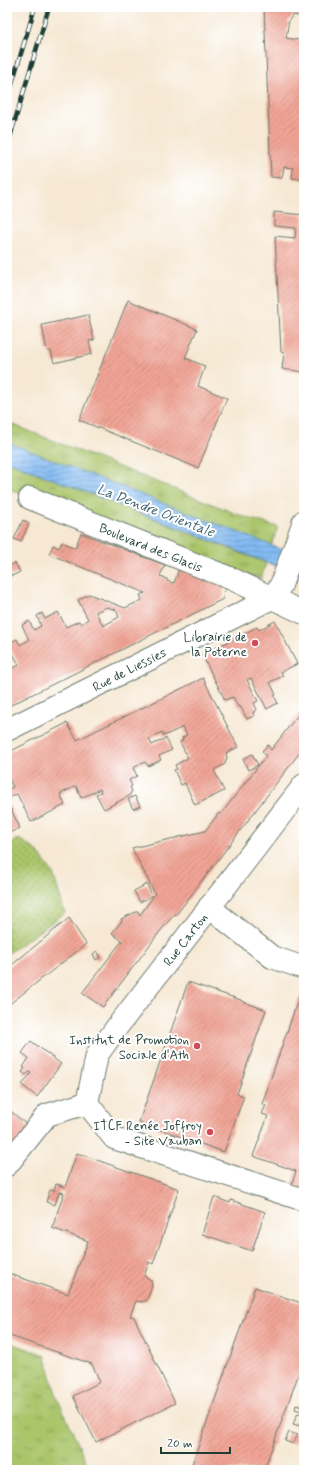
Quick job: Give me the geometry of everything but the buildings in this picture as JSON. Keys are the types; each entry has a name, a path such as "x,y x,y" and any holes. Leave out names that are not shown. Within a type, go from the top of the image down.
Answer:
{"street":[{"name":"Boulevard des Glacis","path":"30,498 232,579 272,598"},
{"path":"301,529 281,585 272,598 304,613"},
{"name":"Rue de Liessies","path":"7,730 272,598"},
{"name":"Rue Carton","path":"87,1103 97,1055 304,785"},
{"path":"209,907 272,957 304,968"},
{"path":"7,1165 47,1115 87,1103 114,1138 304,1200"}],"green space":[{"path":"9,423 242,516 278,527 271,546 7,442 7,428"},
{"path":"7,461 266,563 261,579 30,498 7,488"},
{"path":"19,839 36,850 53,873 65,913 7,954 7,845"},
{"path":"7,1342 45,1355 57,1397 90,1470 7,1470"}],"water":[{"name":"La Dendre Orientale","path":"7,442 304,558 304,577 7,461"}],"railway":[{"path":"7,100 35,7"},
{"path":"7,147 49,7"}],"place":[{"name":"Librairie de la Poterne","path":"255,643"},
{"name":"Institut de Promotion Sociale d'Ath","path":"197,1046"},
{"name":"ITCF Renée Joffroy - Site Vauban","path":"210,1132"}]}
